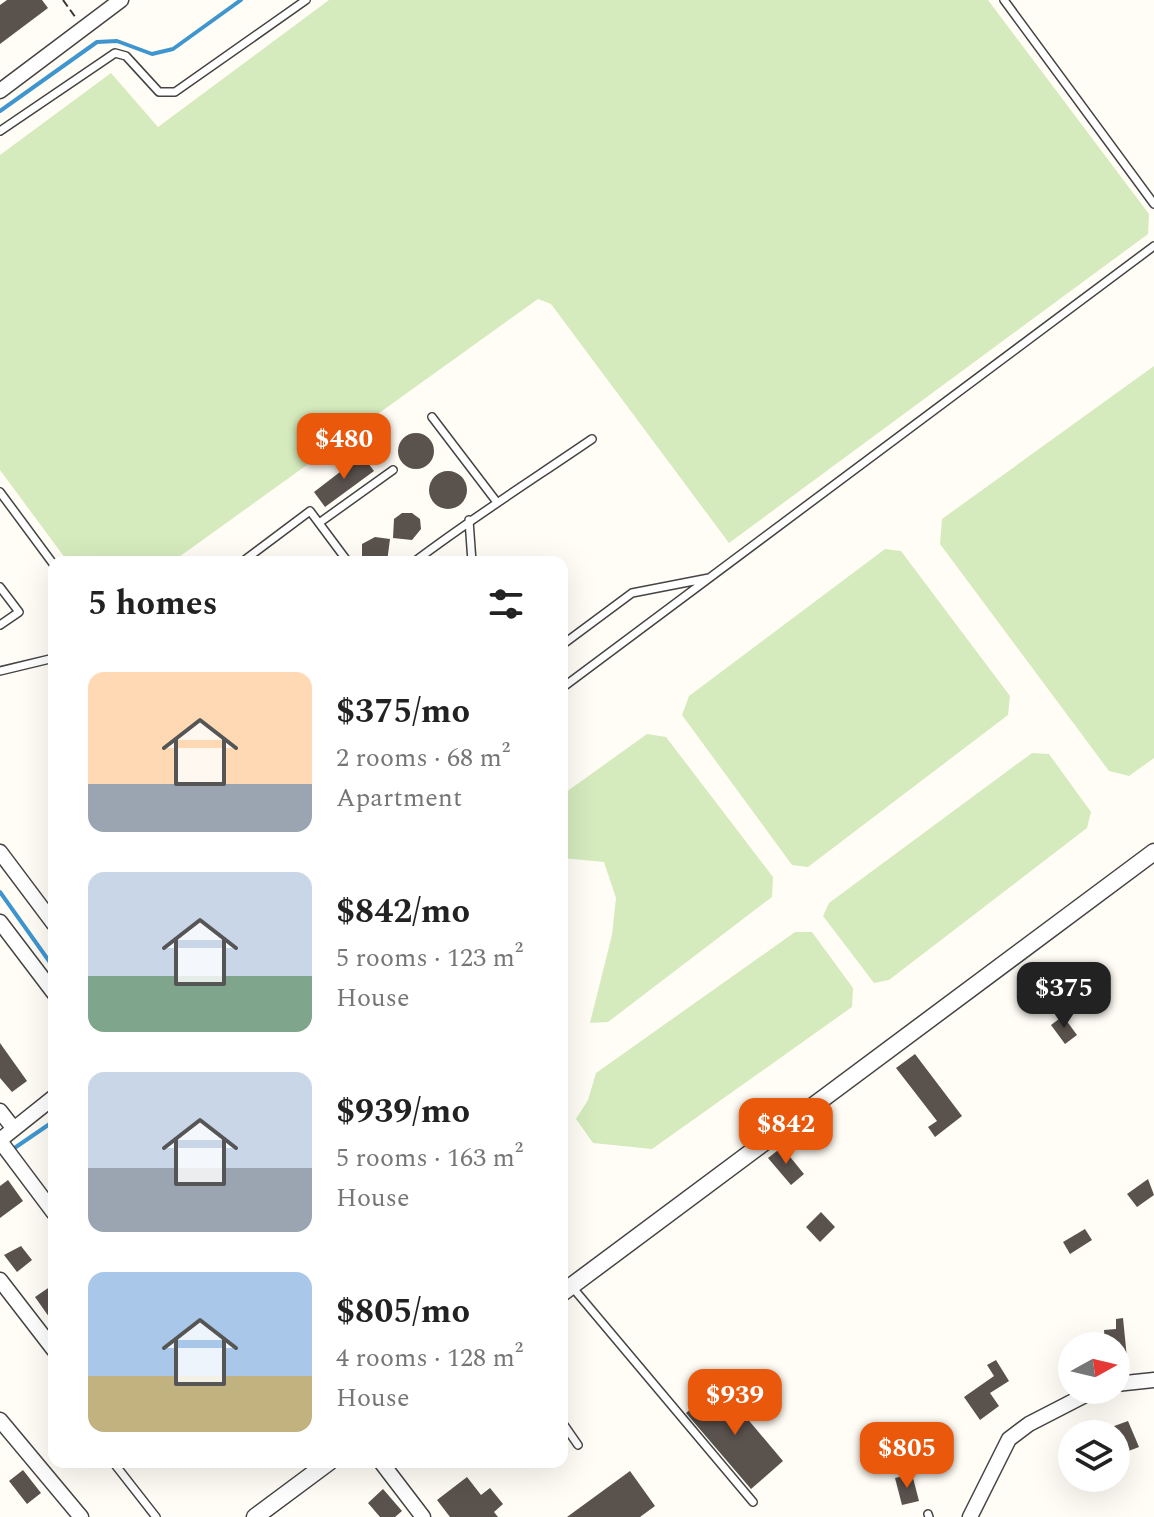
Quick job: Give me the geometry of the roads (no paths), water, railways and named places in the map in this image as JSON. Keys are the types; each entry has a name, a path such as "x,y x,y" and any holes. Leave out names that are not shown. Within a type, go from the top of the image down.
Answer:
{"street":[{"path":"0,91 121,0"},
{"path":"0,852 48,916"},
{"path":"568,1288 1154,852"},
{"path":"0,922 48,985"},
{"path":"48,1102 0,1141 48,1205"},
{"path":"0,1111 14,1129"},
{"path":"0,1280 48,1342"},
{"path":"1130,1383 1154,1380"},
{"path":"970,1517 997,1456 1009,1439 1029,1424 1068,1404"},
{"path":"0,1420 81,1517"},
{"path":"255,1517 321,1468"},
{"path":"386,1468 423,1517"}],"lane":[{"path":"0,131 115,53 126,56 159,92 175,92 306,0"},
{"path":"1004,0 1154,204"},
{"path":"568,684 1154,246"},
{"path":"432,417 496,501"},
{"path":"422,556 496,501 513,494 592,439"},
{"path":"319,523 393,470"},
{"path":"0,492 48,557"},
{"path":"250,556 310,511 344,556"},
{"path":"469,520 472,556"},
{"path":"568,641 632,593 711,578"},
{"path":"0,587 19,612 0,625"},
{"path":"0,671 48,659"},
{"path":"568,1290 753,1502"},
{"path":"568,1431 578,1445"},
{"path":"118,1468 156,1517"}],"waterway":[{"path":"0,111 97,42 117,41 152,54 173,49 241,0"},
{"path":"0,892 48,960"},
{"path":"13,1149 48,1125"}]}
